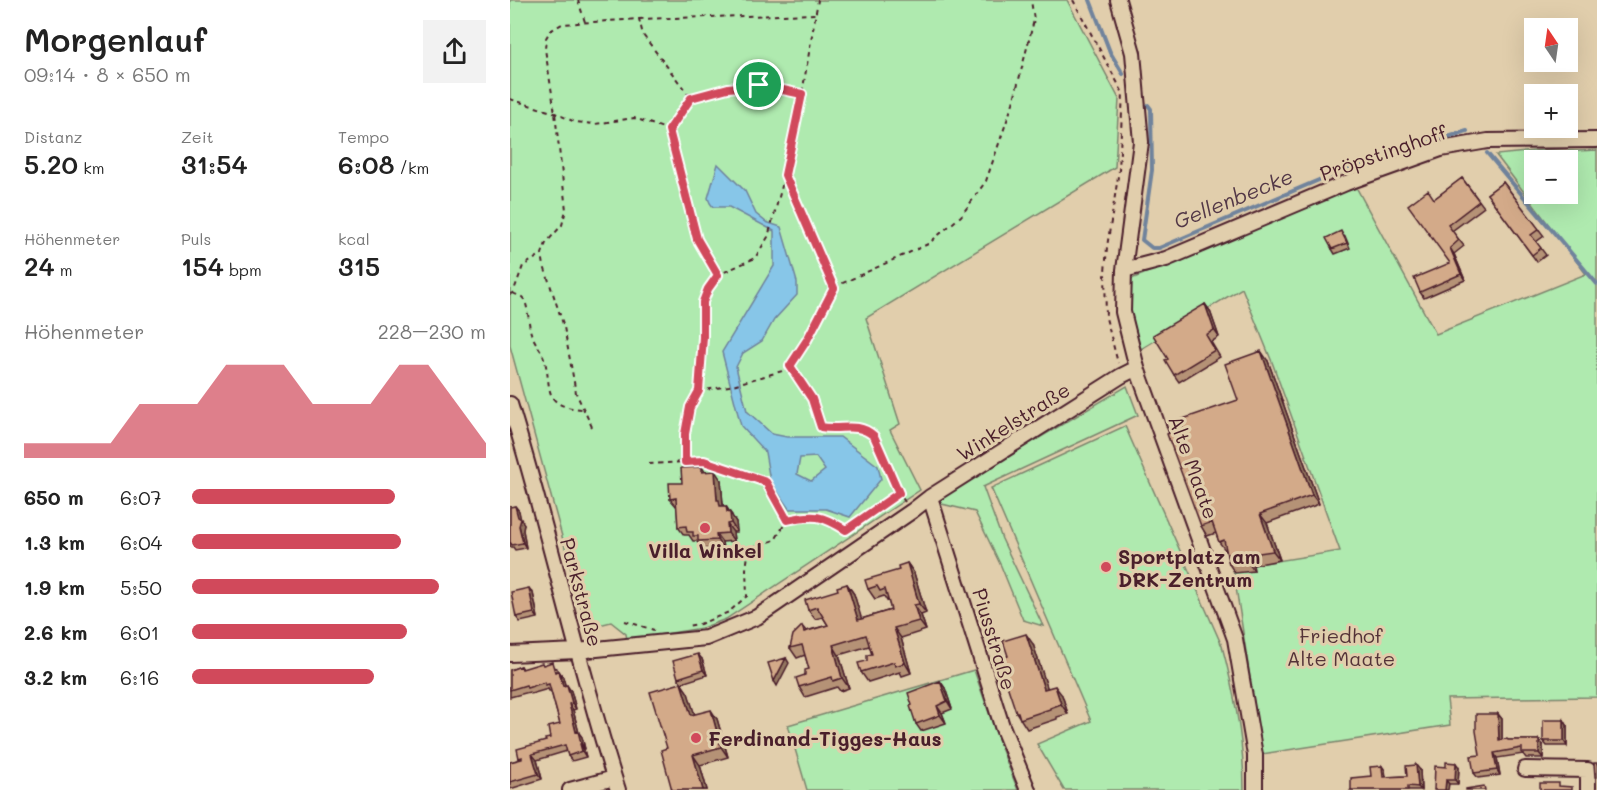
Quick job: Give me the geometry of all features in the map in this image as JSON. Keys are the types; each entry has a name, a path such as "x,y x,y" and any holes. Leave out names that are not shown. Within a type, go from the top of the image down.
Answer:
{"street":[{"path":"1118,0 1133,53 1141,142 1124,270 1124,312 1137,368"},
{"name":"Pröpstinghoff","path":"1124,270 1166,259 1346,183 1441,149 1488,141 1597,140"},
{"name":"Winkelstraße","path":"510,654 577,651 706,638 757,616 930,497 1137,368"},
{"name":"Alte Maate","path":"1137,368 1235,639 1255,755 1255,790"},
{"name":"Parkstraße","path":"510,404 577,651 616,784"},
{"name":"Piusstraße","path":"930,497 1002,726 1028,790"},
{"path":"1525,769 1588,770 1588,790"},
{"path":"570,790 616,784"}],"path":[{"path":"578,0 585,22"},
{"path":"685,462 685,434 690,407 699,391 703,302 708,289 718,275 754,258 768,237 785,175 818,0"},
{"path":"699,391 729,386 786,370 807,340 834,288 928,244 961,216 986,181 1013,104 1034,20 1031,0"},
{"path":"1073,0 1123,93 1119,170 1105,272 1106,318 1121,376"},
{"path":"592,427 576,393 564,327 542,254 546,243 562,225 566,210 555,113 544,49 546,38 550,31 562,24 639,19 816,14"},
{"path":"639,19 643,35 691,98"},
{"path":"718,275 697,239 669,130 691,98 728,88 759,85 802,94"},
{"path":"510,99 555,113 575,122 595,124 634,118 669,130"},
{"path":"785,175 834,288"},
{"path":"542,254 523,266 512,294 522,297 525,304 532,334 544,356 550,395 565,407 584,409"},
{"path":"790,366 812,399 821,427 828,429 858,427 874,436 899,493 912,511"},
{"path":"649,464 704,461 766,482 787,520"},
{"path":"677,627 700,624 729,612 747,596 746,569 749,548 775,540 787,520 809,515 829,520 846,530 899,493"},
{"path":"625,621 654,630"}],"green space":[{"path":"510,0 1067,0 1119,99 1115,167 866,318 900,424 890,430 920,490 726,619 702,628 627,640 626,634 611,622 587,628 510,346"},
{"name":"Friedhof Alte Maate","path":"1597,150 1597,697 1447,699 1450,725 1262,754 1233,568 1340,551 1272,362 1242,288 1141,349 1128,307 1129,280 1356,187 1436,334 1586,274 1533,204 1578,204 1578,151"},
{"path":"1524,152 1524,192 1496,155"},
{"path":"1127,386 1138,415 983,487 1002,539 1043,626 1023,620 1001,566 975,512 942,504 938,498"},
{"name":"Sportplatz am DRK-Zentrum","path":"1125,426 1222,646 1238,718 1244,790 1064,790 1037,744 1091,721 991,488"},
{"path":"974,670 1018,790 807,790 788,725"}],"water":[{"path":"718,164 745,191 756,214 766,222 781,227 797,282 797,295 774,320 762,341 743,353 736,367 747,411 772,434 787,437 840,437 878,466 881,479 850,517 826,509 789,509 770,481 765,452 741,426 722,352 774,266 774,231 729,207 713,207 708,198","holes":["816,457 825,470 811,481 797,474 800,458"]}],"building":[{"path":"1462,178 1479,201 1448,225 1459,240 1450,248 1461,274 1420,292 1414,278 1450,263 1408,205 1428,190 1434,199"},
{"path":"1503,182 1539,229 1531,235 1541,248 1532,255 1487,194"},
{"path":"1341,231 1347,243 1332,249 1326,238"},
{"path":"1205,304 1214,330 1206,335 1215,350 1174,375 1165,360 1168,359 1153,335"},
{"path":"1261,351 1312,495 1260,514 1273,551 1246,555 1247,561 1229,564 1224,540 1219,542 1212,522 1201,526 1167,434 1183,428 1180,420 1238,400 1225,364"},
{"path":"702,467 702,472 715,471 717,500 720,506 726,506 727,512 730,513 731,523 727,524 728,533 716,534 717,540 698,541 698,536 693,536 693,532 687,532 686,526 678,527 676,498 670,499 669,483 682,483 681,468"},
{"path":"515,506 518,517 521,519 519,526 523,543 512,545 510,542 510,507"},
{"path":"907,563 919,604 914,605 919,621 894,628 905,663 895,666 894,662 861,672 858,663 867,661 867,655 872,654 866,635 833,645 842,678 833,681 832,677 799,687 796,678 805,675 805,670 809,669 802,645 790,648 793,635 802,626 804,632 828,625 817,607 808,610 805,600 838,590 837,587 847,584 858,620 891,610 885,589 880,591 877,586 868,589 865,580 899,570 898,566"},
{"path":"529,588 534,613 516,617 511,592"},
{"path":"1026,634 1044,689 1055,686 1061,704 1020,719 1005,679 1007,679 1001,658 1008,656 1003,641"},
{"path":"698,654 703,670 678,678 673,661"},
{"path":"786,658 774,681 768,663"},
{"path":"552,662 555,672 559,671 563,686 567,685 572,703 569,704 582,751 568,756 565,745 532,754 538,774 510,782 510,762 522,759 522,757 519,758 517,749 546,741 545,739 550,738 548,727 560,724 549,684 545,685 545,682 527,688 526,685 510,690 510,670 521,666 522,669"},
{"path":"940,681 947,701 937,706 940,715 916,724 908,693"},
{"name":"Ferdinand-Tigges-Haus","path":"681,683 691,715 711,710 721,747 693,755 703,790 672,790 661,750 667,748 650,692"},
{"path":"1476,714 1498,714 1499,740 1539,740 1539,753 1522,753 1522,748 1494,753 1497,770 1474,773 1471,756 1480,755"},
{"path":"1543,720 1564,720 1564,741 1543,741"},
{"path":"1446,762 1456,763 1455,780 1446,780 1445,790 1434,790 1435,766 1446,767"},
{"path":"1594,763 1597,763 1597,777 1595,777"},
{"path":"1416,765 1418,787 1408,786 1408,790 1351,790 1351,778 1371,776 1370,767 1382,766 1383,777 1407,776 1406,766"},
{"path":"1540,783 1559,783 1559,786 1572,787 1572,790 1540,790"},
{"path":"1484,786 1485,790 1466,790 1466,789"}],"waterway":[{"name":"Gellenbecke","path":"1090,0 1110,52 1123,74"},
{"name":"Gellenbecke","path":"1148,105 1151,109 1152,170 1142,240 1152,248 1159,248 1340,171 1467,131"},
{"name":"Gellenbecke","path":"1487,153 1597,284"}],"place":[{"name":"Villa Winkel","path":"705,528"},
{"name":"Sportplatz am DRK-Zentrum","path":"1106,567"},
{"name":"Ferdinand-Tigges-Haus","path":"696,738"}],"route":[{"path":"759,85 802,94 785,175 834,288 807,340 790,366 812,399 821,427 828,429 858,427 874,436 899,493 846,530 829,520 809,515 787,520 766,482 704,461 685,462 685,434 690,407 699,391 703,302 708,289 718,275 697,239 669,130 691,98 728,88 759,85"}]}
